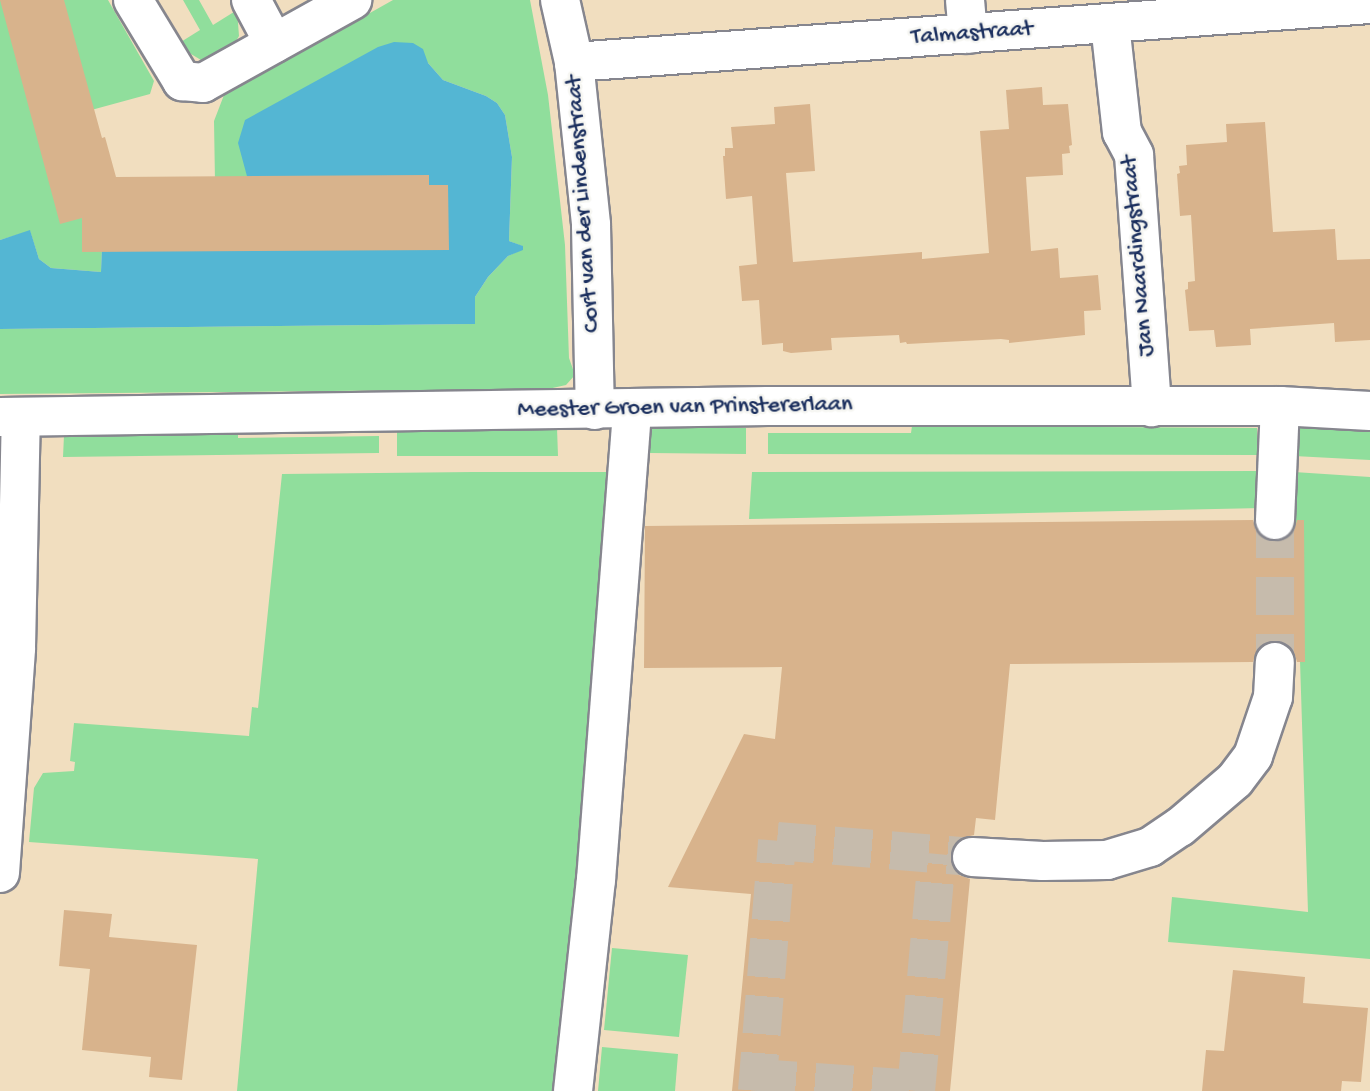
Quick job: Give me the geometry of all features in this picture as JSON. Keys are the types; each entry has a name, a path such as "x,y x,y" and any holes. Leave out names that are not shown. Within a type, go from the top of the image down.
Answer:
{"street":[{"path":"133,0 182,82 203,83 352,0"},
{"path":"251,0 274,43"},
{"name":"Cort van der Lindenstraat","path":"560,0 574,62 590,225 614,409 596,880 573,1091"},
{"name":"Talmastraat","path":"574,62 967,17 1110,24 1370,4"},
{"name":"Jan Naardingstraat","path":"1110,24 1122,132 1135,155 1152,407"},
{"path":"1275,520 1280,406"},
{"name":"Meester Groen van Prinstererlaan","path":"10,417 396,410 1280,406 1370,411"},
{"path":"0,873 16,649 10,417"},
{"path":"972,857 1043,861 1107,860 1150,847 1216,797 1235,780 1253,756 1273,697 1276,662"}],"green space":[{"path":"0,0 108,0 154,81 150,94 84,112 105,184 215,182 214,121 224,95 393,0 530,0 548,95 565,245 569,358 575,375 566,385 548,389 0,394 0,329 474,324 475,297 488,277 508,256 523,249 522,246 509,241 512,157 505,115 497,103 486,96 443,80 428,63 248,180 102,247 101,272 51,268 39,259 30,231 0,240"},
{"path":"183,0 199,0 213,25 237,10 239,36 232,48 218,58 201,60 176,45 200,30"},
{"path":"912,426 1257,428 1258,455 768,454 768,433 911,433"},
{"path":"650,427 746,428 746,454 650,453"},
{"path":"1294,427 1370,432 1370,460 1294,456"},
{"path":"397,428 557,428 558,456 397,456"},
{"path":"238,432 238,438 379,436 379,453 63,457 64,435"},
{"path":"1260,471 1262,508 749,519 752,472"},
{"path":"615,472 563,1091 237,1091 258,859 29,842 34,788 43,773 74,771 75,762 70,761 74,723 249,736 252,707 258,708 282,474"},
{"path":"1294,472 1370,477 1370,959 1168,942 1172,897 1308,912"},
{"path":"612,948 688,955 679,1037 604,1030"},
{"path":"602,1047 678,1054 675,1091 598,1091"}],"water":[{"path":"394,42 413,43 423,49 428,63 443,80 486,96 497,103 505,115 512,157 509,241 523,246 523,250 508,256 488,277 475,297 475,324 0,329 0,240 30,230 39,259 51,268 101,272 102,246 248,180 238,143 245,120 378,47"}],"building":[{"path":"0,0 64,0 102,138 105,137 116,177 429,175 429,185 448,185 449,250 82,252 82,218 60,224"},
{"path":"1042,87 1043,105 1068,104 1072,145 1069,146 1070,153 1062,154 1063,175 1026,177 1031,251 1058,248 1060,278 1098,275 1101,310 1084,311 1085,335 1009,343 1009,340 1001,339 907,344 900,343 899,335 831,338 832,350 791,353 783,351 783,343 762,345 759,300 742,301 739,266 757,264 752,196 726,199 723,156 725,148 733,148 731,127 775,124 774,107 810,104 815,171 786,173 793,262 922,252 922,259 989,253 980,131 1009,129 1006,90"},
{"path":"1265,122 1273,232 1335,229 1337,260 1370,259 1370,340 1335,342 1334,323 1250,329 1251,345 1216,347 1214,330 1189,331 1185,290 1188,289 1188,282 1195,281 1191,215 1180,216 1177,174 1180,173 1179,166 1187,165 1186,145 1227,142 1226,124"},
{"path":"1253,520 1256,531 1263,538 1275,542 1286,539 1294,531 1297,520 1304,520 1305,662 1297,662 1288,644 1276,640 1266,642 1257,649 1253,662 1010,664 995,820 976,818 974,835 962,838 953,846 950,855 953,867 959,875 970,879 950,1091 732,1091 751,894 668,887 744,734 775,739 782,667 644,668 645,526"},
{"path":"64,910 112,914 109,937 197,945 182,1080 149,1077 151,1057 82,1050 90,969 59,966"},
{"path":"1233,970 1305,977 1303,1003 1368,1008 1361,1082 1342,1081 1341,1091 1202,1091 1206,1050 1224,1051"}],"tunnel":[{"path":"1275,520 1275,662"},
{"path":"757,1091 777,841 972,857"},
{"path":"916,1091 937,854"},
{"path":"758,1078 916,1089"}]}
